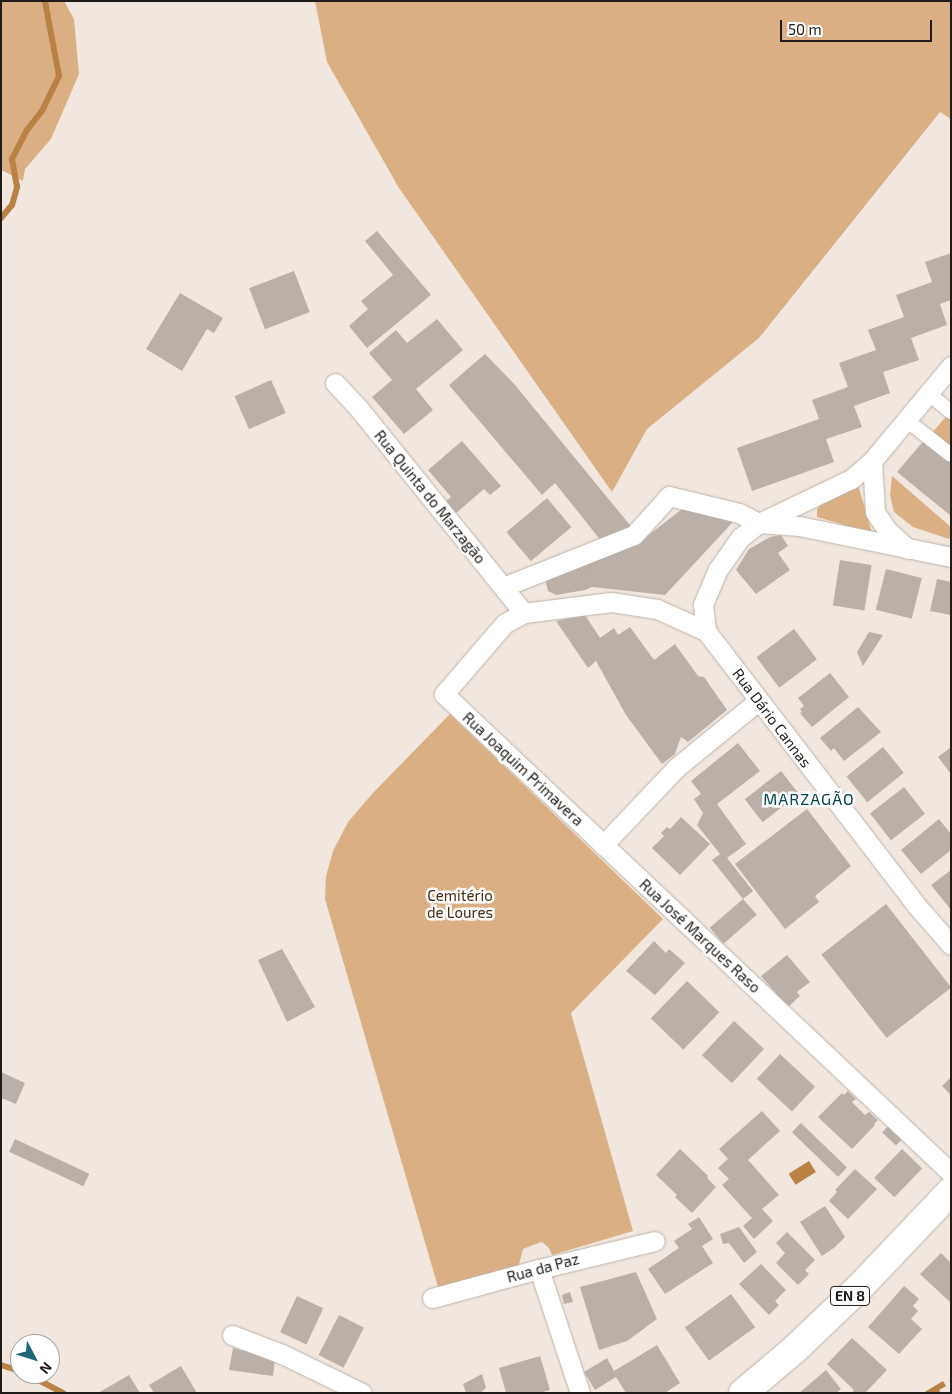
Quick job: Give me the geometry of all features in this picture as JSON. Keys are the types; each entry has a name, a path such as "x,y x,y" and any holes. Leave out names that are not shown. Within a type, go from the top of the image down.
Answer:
{"main road":[{"name":"EN 8","path":"742,1393 795,1349 860,1287 951,1191"}],"street":[{"path":"706,631 703,604 718,569 740,538 759,522 851,479 872,462 927,392 951,366"},
{"name":"Rua Quinta do Marzagão","path":"335,383 360,410 524,613"},
{"path":"927,392 951,412"},
{"path":"906,419 951,455"},
{"path":"872,462 876,512 888,531 909,550"},
{"path":"503,587 634,535 668,496 739,513 759,522 798,526 951,557"},
{"name":"Rua Dário Cannas","path":"444,694 505,623 524,613 611,602 657,609 706,631 916,905 951,945"},
{"name":"Rua Joaquim Primavera","path":"444,694 603,845"},
{"path":"603,845 677,767 758,701"},
{"name":"Rua José Marques Raso","path":"603,845 951,1173"},
{"name":"Rua da Paz","path":"432,1298 539,1268 655,1240"},
{"path":"539,1268 580,1393"},
{"path":"232,1335 282,1354 362,1393"}],"green space":[{"path":"1,1 64,1 74,19 79,74 51,139 25,169 23,181 1,170"},
{"path":"315,1 951,1 951,119 940,112 759,338 647,429 612,492 399,188 327,62"},
{"path":"951,413 951,452 930,435"},
{"path":"892,476 951,527 951,538 949,539 913,527 894,512 890,495"},
{"path":"858,485 872,533 817,517 817,509 825,500"},
{"name":"Cemitério de Loures","path":"450,714 663,919 571,1013 633,1231 552,1255 549,1248 542,1242 523,1249 517,1272 438,1287 325,899 326,876 333,851 348,822 372,794"}],"shaded area":[{"path":"809,1161 816,1172 796,1185 789,1174"},
{"path":"943,1381 946,1386 939,1390 941,1393 923,1393"}],"building":[{"path":"377,231 431,295 367,348 349,326 368,309 361,301 393,275 365,241"},
{"path":"951,253 951,300 940,304 947,325 911,338 919,360 883,372 890,393 854,406 862,427 826,439 834,462 752,491 737,448 819,419 812,400 848,387 839,363 876,350 868,330 904,317 896,295 932,282 925,262"},
{"path":"294,271 310,312 265,329 249,288"},
{"path":"180,293 223,318 214,333 207,329 182,371 146,349"},
{"path":"437,319 463,350 416,389 433,410 404,434 372,397 392,380 369,353 396,330 407,343"},
{"path":"485,354 515,385 634,530 602,542 555,483 542,495 449,385"},
{"path":"271,380 286,413 249,429 234,396"},
{"path":"927,437 951,457 951,516 897,472"},
{"path":"462,441 501,486 490,495 484,489 455,514 445,502 451,497 428,470"},
{"path":"547,498 571,527 531,561 506,532"},
{"path":"682,509 733,522 665,595 592,587 556,595 548,591 546,583 549,575 581,560 583,566 619,551 645,538"},
{"path":"781,535 788,546 778,553 790,570 756,594 736,570 749,549 770,537"},
{"path":"840,560 872,565 864,610 833,605"},
{"path":"886,569 922,578 912,619 876,610"},
{"path":"937,579 951,582 951,615 930,611"},
{"path":"585,615 600,638 614,628 618,635 630,627 654,660 675,644 698,676 704,677 727,710 688,742 681,737 675,754 662,764 626,715 596,661 588,668 556,621"},
{"path":"794,629 817,659 779,688 756,657"},
{"path":"869,632 883,635 863,666 857,652"},
{"path":"830,673 849,697 812,727 800,713 802,712 800,709 804,706 798,698"},
{"path":"858,707 881,732 844,761 834,748 831,751 820,738"},
{"path":"738,743 760,771 717,804 746,844 727,858 753,891 743,899 712,860 720,854 697,825 703,813 694,799 701,794 691,781"},
{"path":"883,747 904,773 867,802 846,777"},
{"path":"951,747 951,774 938,757"},
{"path":"781,771 799,794 763,822 745,799"},
{"path":"904,787 925,814 891,840 870,813"},
{"path":"807,809 851,866 815,896 819,902 785,929 735,864"},
{"path":"681,817 710,844 680,875 652,848 664,836 661,833 667,827 670,829"},
{"path":"939,819 951,834 951,850 921,874 901,850"},
{"path":"951,870 951,910 931,885"},
{"path":"743,899 757,915 724,944 710,928"},
{"path":"886,904 951,987 887,1038 821,954"},
{"path":"654,941 666,953 669,949 685,963 655,995 626,971"},
{"path":"282,949 315,1007 287,1022 258,960"},
{"path":"787,955 810,982 797,992 800,996 788,1007 761,976"},
{"path":"687,981 719,1012 683,1050 651,1018"},
{"path":"734,1021 764,1049 732,1083 702,1055"},
{"path":"780,1054 815,1087 792,1112 757,1079"},
{"path":"1,1072 25,1083 16,1104 1,1098"},
{"path":"951,1077 951,1095 942,1086"},
{"path":"848,1091 856,1099 852,1102 865,1115 869,1112 878,1120 852,1149 818,1117 842,1093 844,1095"},
{"path":"762,1111 780,1131 748,1160 779,1195 762,1209 773,1221 754,1239 743,1226 752,1218 722,1185 729,1179 718,1168 728,1159 719,1149"},
{"path":"801,1123 847,1167 838,1177 792,1132"},
{"path":"891,1123 905,1136 896,1145 882,1133"},
{"path":"15,1139 89,1174 83,1186 9,1152"},
{"path":"680,1149 708,1176 707,1178 716,1187 692,1213 656,1175"},
{"path":"902,1149 922,1168 894,1197 874,1178"},
{"path":"855,1169 877,1189 848,1219 829,1201 837,1192 835,1190"},
{"path":"825,1206 845,1237 822,1256 800,1222"},
{"path":"699,1217 713,1239 702,1246 713,1263 665,1294 648,1269 679,1248 674,1241 692,1229 688,1224"},
{"path":"739,1227 757,1252 744,1263 729,1243 723,1244 720,1234"},
{"path":"787,1232 815,1260 805,1270 809,1274 798,1285 776,1263 785,1253 776,1243"},
{"path":"941,1253 951,1263 950,1302 920,1274"},
{"path":"761,1264 786,1290 775,1301 779,1305 769,1315 739,1284"},
{"path":"636,1272 657,1319 627,1341 599,1350 580,1287"},
{"path":"904,1286 919,1299 913,1306 918,1311 911,1319 922,1329 899,1354 868,1327"},
{"path":"570,1292 573,1302 564,1304 562,1295"},
{"path":"731,1294 755,1327 709,1361 685,1328"},
{"path":"297,1296 323,1308 306,1345 280,1332"},
{"path":"339,1315 364,1328 344,1368 319,1355"},
{"path":"852,1338 887,1370 865,1393 852,1393 854,1390 827,1364"},
{"path":"657,1345 680,1383 665,1393 626,1393 616,1377 595,1390 584,1372 607,1358 614,1371"},
{"path":"233,1348 275,1359 273,1376 229,1370"},
{"path":"540,1356 550,1390 539,1393 506,1393 499,1368"},
{"path":"181,1366 197,1393 154,1393 149,1385"},
{"path":"826,1370 841,1389 836,1393 799,1393"},
{"path":"482,1374 486,1388 480,1393 466,1393 463,1384"},
{"path":"129,1375 140,1393 98,1393"}],"waterway":[{"path":"1,218 12,205 17,187 12,159 27,130 42,111 59,76 45,1"},
{"path":"1,1365 10,1368"},
{"path":"46,1384 63,1393"}],"district":[{"name":"MARZAGÃO","path":"809,799"}]}
